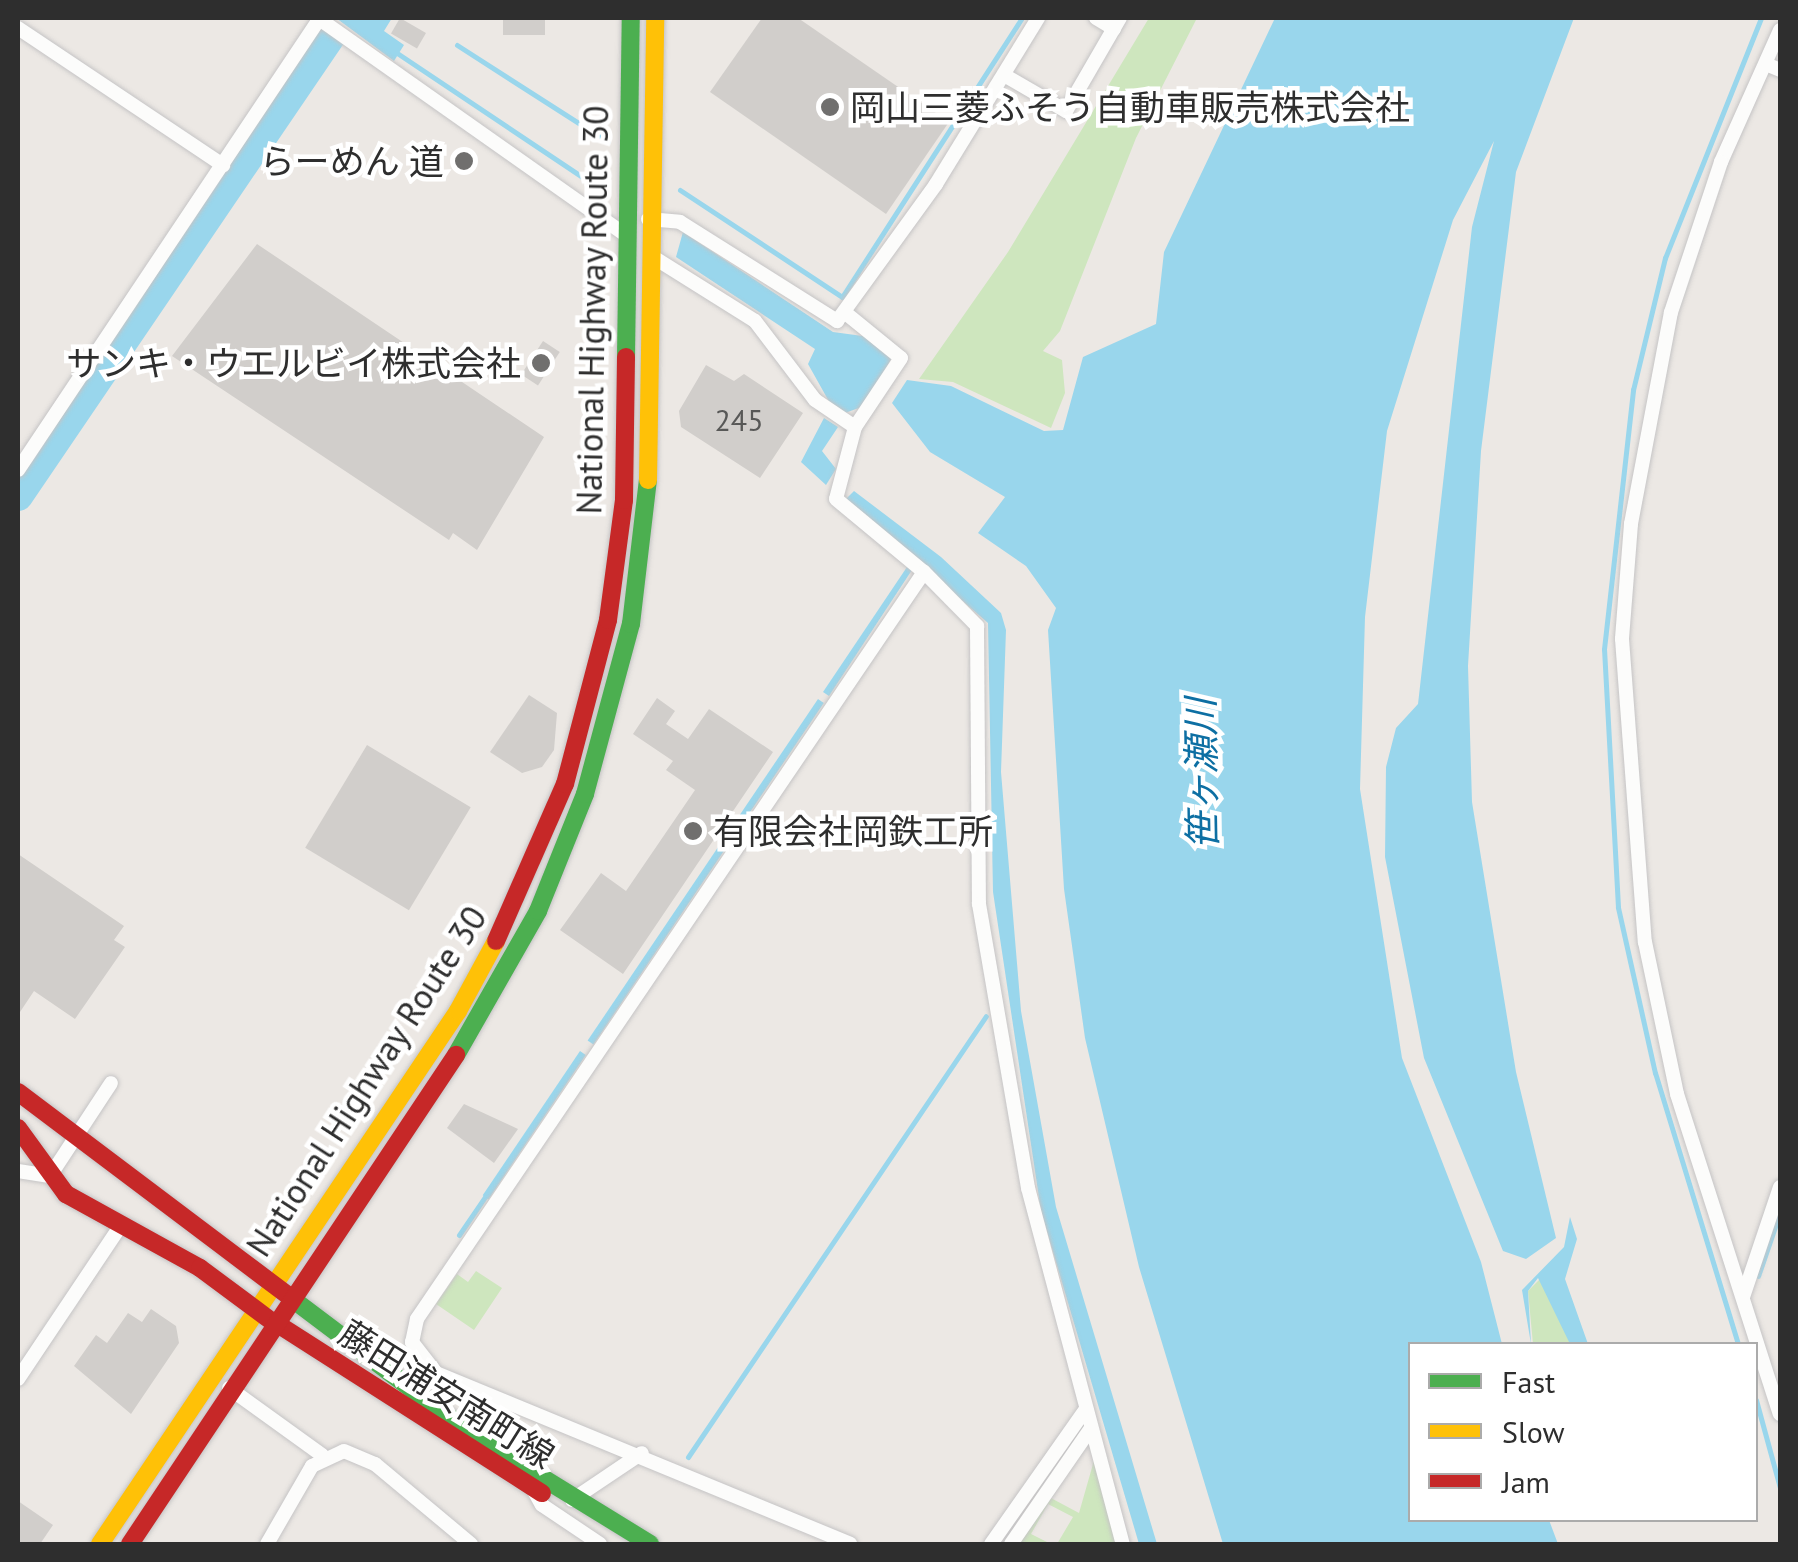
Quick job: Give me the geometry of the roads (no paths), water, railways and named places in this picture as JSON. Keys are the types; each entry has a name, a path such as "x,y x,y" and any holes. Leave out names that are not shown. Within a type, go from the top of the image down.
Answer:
{"main road":[{"name":"National Highway Route 30","path":"100,1544 458,1010 520,898 565,784 600,658 620,533 630,238 630,18"},
{"name":"National Highway Route 30","path":"130,1544 295,1301 507,971 591,779 643,548 654,258 655,18"},
{"name":"藤田浦安南町線","path":"18,1092 295,1301 578,1505 650,1544"},
{"name":"藤田浦安南町線","path":"18,1128 66,1194 200,1268 256,1311 533,1489 578,1505"}],"street":[{"path":"18,470 320,18 654,258 774,338 824,407 849,423"},
{"path":"630,219 680,222 828,319 848,315 1038,18"},
{"path":"1004,75 1066,111 1117,23 1096,18"},
{"path":"18,28 224,164"},
{"path":"1757,1342 1677,1094 1645,942 1622,640 1631,524 1670,312 1721,162 1773,67 1780,30"},
{"path":"848,315 896,348 898,364 877,397 849,423 836,499 917,566 977,626 980,904 1028,1188 1122,1544"},
{"path":"850,1544 642,1453 436,1373 416,1353 412,1332 917,566"},
{"path":"18,1171 50,1176 111,1083"},
{"path":"1743,1297 1780,1187"},
{"path":"18,1378 122,1224"},
{"path":"1758,1344 1780,1414"},
{"path":"212,1377 322,1455 366,1458 472,1544"},
{"path":"991,1544 1086,1409"},
{"path":"1011,1544 1091,1428"},
{"path":"578,1505 642,1453"},
{"path":"267,1544 322,1455"},
{"path":"533,1489 542,1505 600,1544"}],"water":[{"path":"336,18 392,18 384,31 404,45 394,61"},
{"name":"笹ヶ瀬川","path":"1275,18 1574,18 1516,172 1481,451 1468,666 1472,802 1516,1072 1556,1238 1526,1259 1503,1251 1424,1058 1385,857 1386,767 1396,728 1418,704 1472,227 1494,141 1453,220 1387,431 1365,617 1360,789 1402,1058 1481,1262 1501,1342 1408,1342 1408,1522 1550,1522 1558,1544 1223,1544 1139,1267 1085,1038 1064,889 1048,630 1056,608 1026,566 978,533 1005,497 930,452 892,403 907,380 951,386 1044,431 1063,430 1083,357 1156,324 1164,252"},
{"path":"683,232 833,332 870,337 892,357 867,405 845,413 831,405 808,364 815,349 676,257"},
{"path":"824,418 838,427 822,451 836,469 826,485 801,462"},
{"path":"854,491 941,557 1001,613 1006,630 1001,772 1021,1011 1056,1207 1157,1544 1139,1544 1041,1211 993,892 988,623 846,499"},
{"path":"907,567 912,570 829,696 823,692"},
{"path":"818,699 824,703 593,1044 588,1041"},
{"path":"580,1051 586,1055 489,1199 483,1195"},
{"path":"1570,1217 1577,1239 1565,1279 1587,1342 1569,1342 1538,1278 1528,1291 1531,1342 1522,1290 1564,1247"}],"waterway":[{"path":"680,190 842,297 1022,18"},
{"path":"1737,1342 1655,1073 1618,907 1604,649 1633,390 1665,258 1761,18"},
{"path":"18,496 330,37"},
{"path":"457,45 608,142"},
{"path":"315,55 336,46"},
{"path":"397,53 584,178"},
{"path":"591,131 607,109"},
{"path":"688,1457 986,1016"},
{"path":"459,1235 487,1194"},
{"path":"1758,1276 1780,1212"},
{"path":"1758,1407 1780,1488"}],"place":[{"name":"岡山三菱ふそう自動車販売株式会社","path":"830,107"},
{"name":"らーめん 道","path":"464,161"},
{"name":"サンキ・ウエルビイ株式会社","path":"541,363"},
{"name":"有限会社岡鉄工所","path":"693,831"}]}
